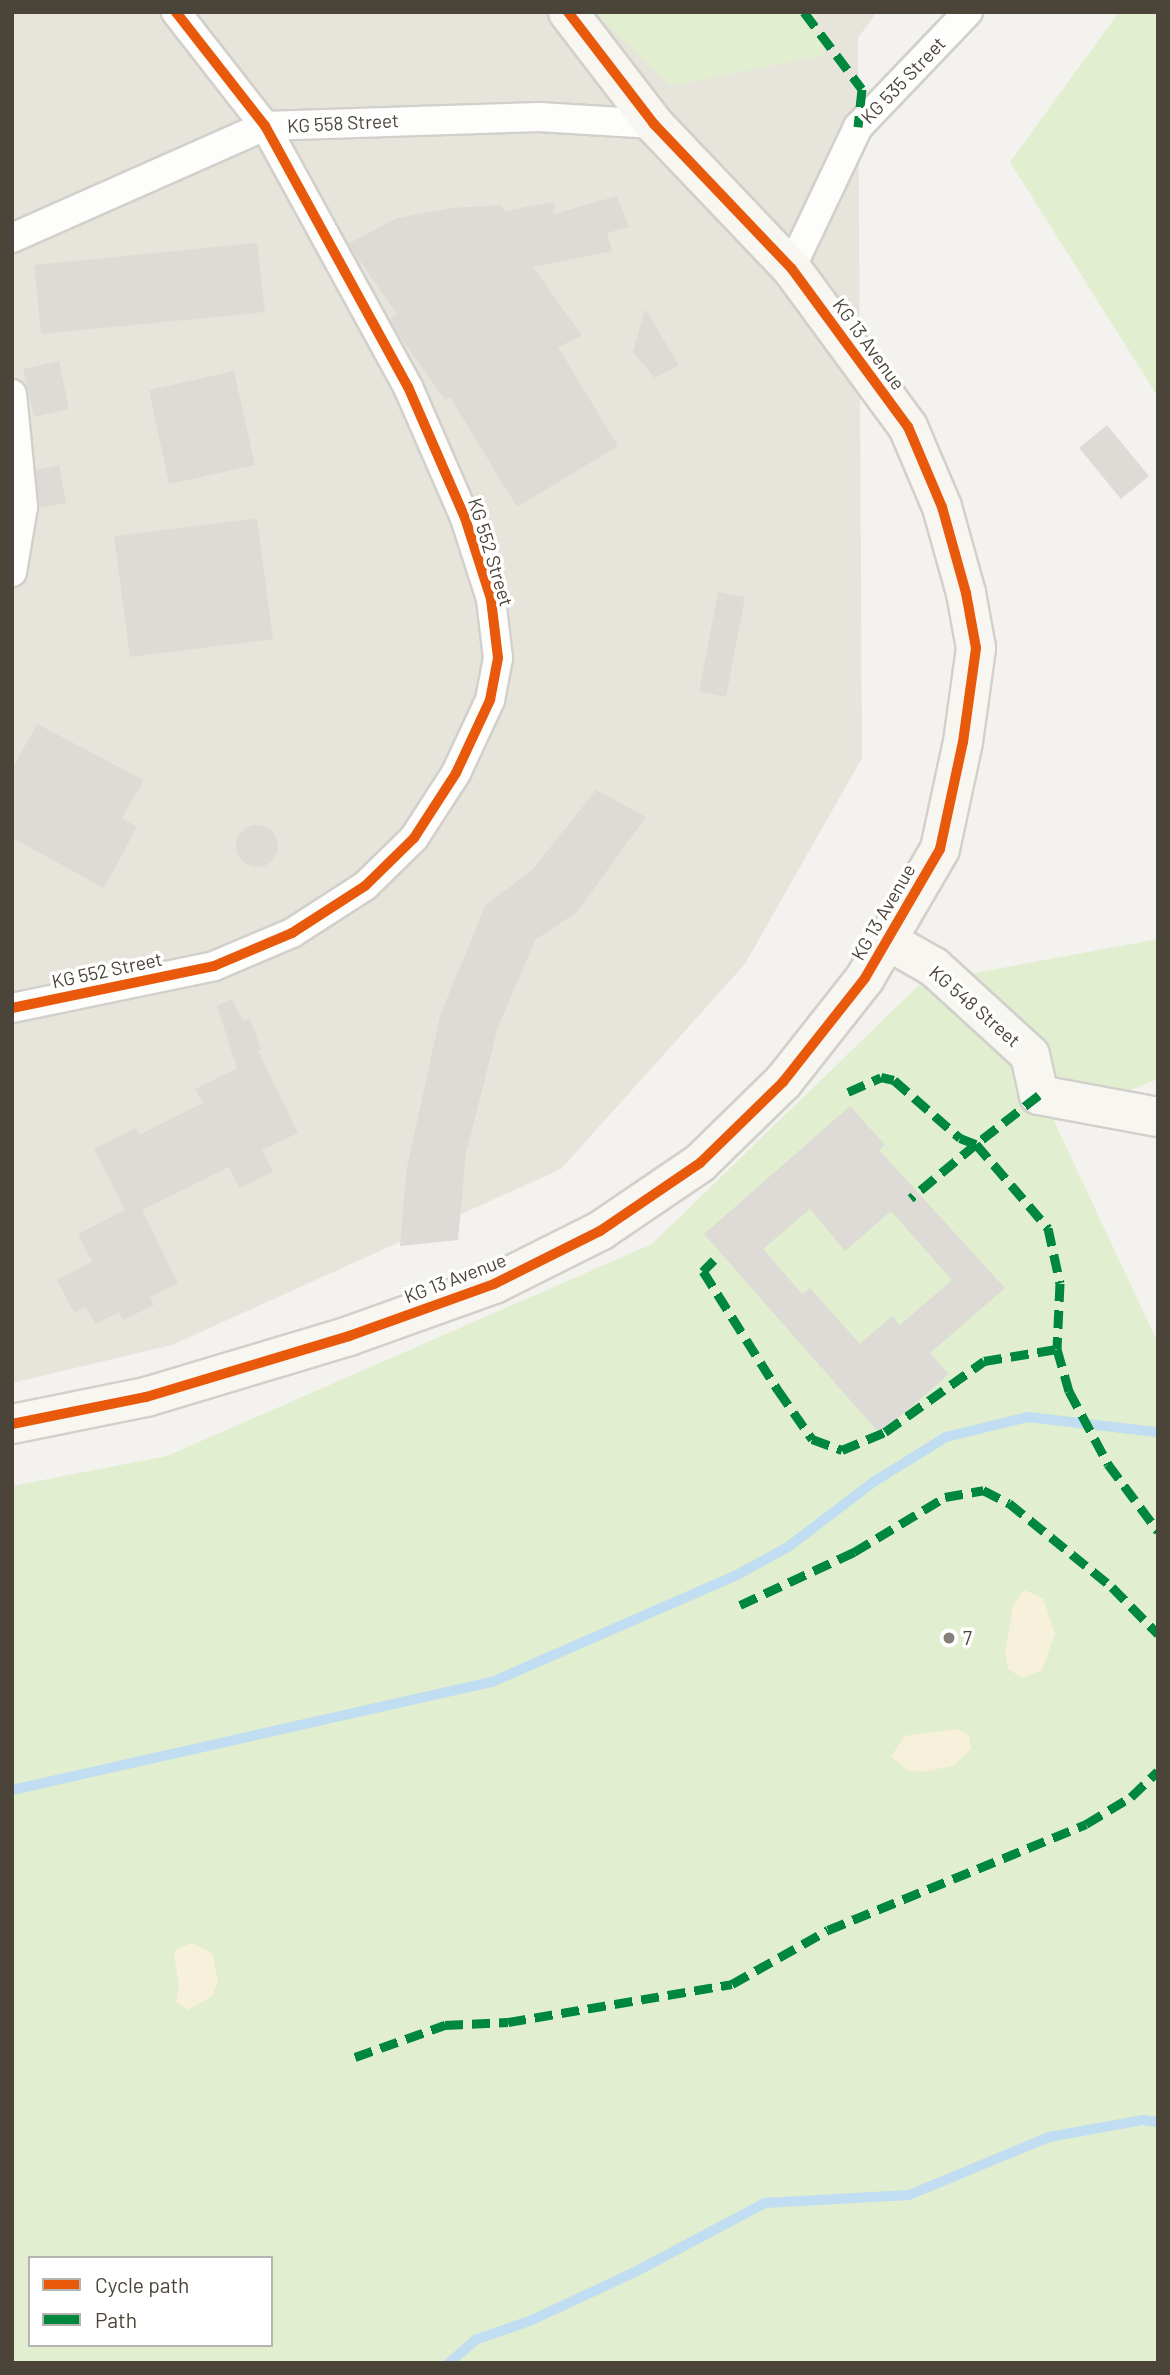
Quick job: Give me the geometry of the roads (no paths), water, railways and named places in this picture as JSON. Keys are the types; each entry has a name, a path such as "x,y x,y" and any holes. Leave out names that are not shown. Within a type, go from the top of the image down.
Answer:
{"street":[{"name":"KG 552 Street","path":"12,1008 214,966 292,933 365,886 414,838 456,773 489,700 498,659 491,599 465,518 408,387 265,126 176,12"},
{"name":"KG 13 Avenue","path":"12,1424 146,1397 349,1336 494,1284 600,1231 700,1163 783,1082 865,978 940,849 963,743 976,648 966,593 942,507 908,427 792,268 654,124 568,12"},
{"name":"KG 535 Street","path":"792,268 858,127 968,12"},
{"name":"KG 558 Street","path":"12,238 265,126 539,117 654,124"},
{"path":"12,394 23,507 12,572"},
{"name":"KG 548 Street","path":"888,941 934,967 1030,1055 1040,1096 1158,1117"}],"waterway":[{"path":"12,1790 492,1682 735,1576 788,1547 875,1481 946,1437 1028,1417 1156,1432"},
{"path":"449,2363 475,2340 532,2320 633,2273 765,2203 909,2195 1049,2137 1143,2120 1158,2122"}],"place":[{"name":"7","path":"949,1638"}]}
